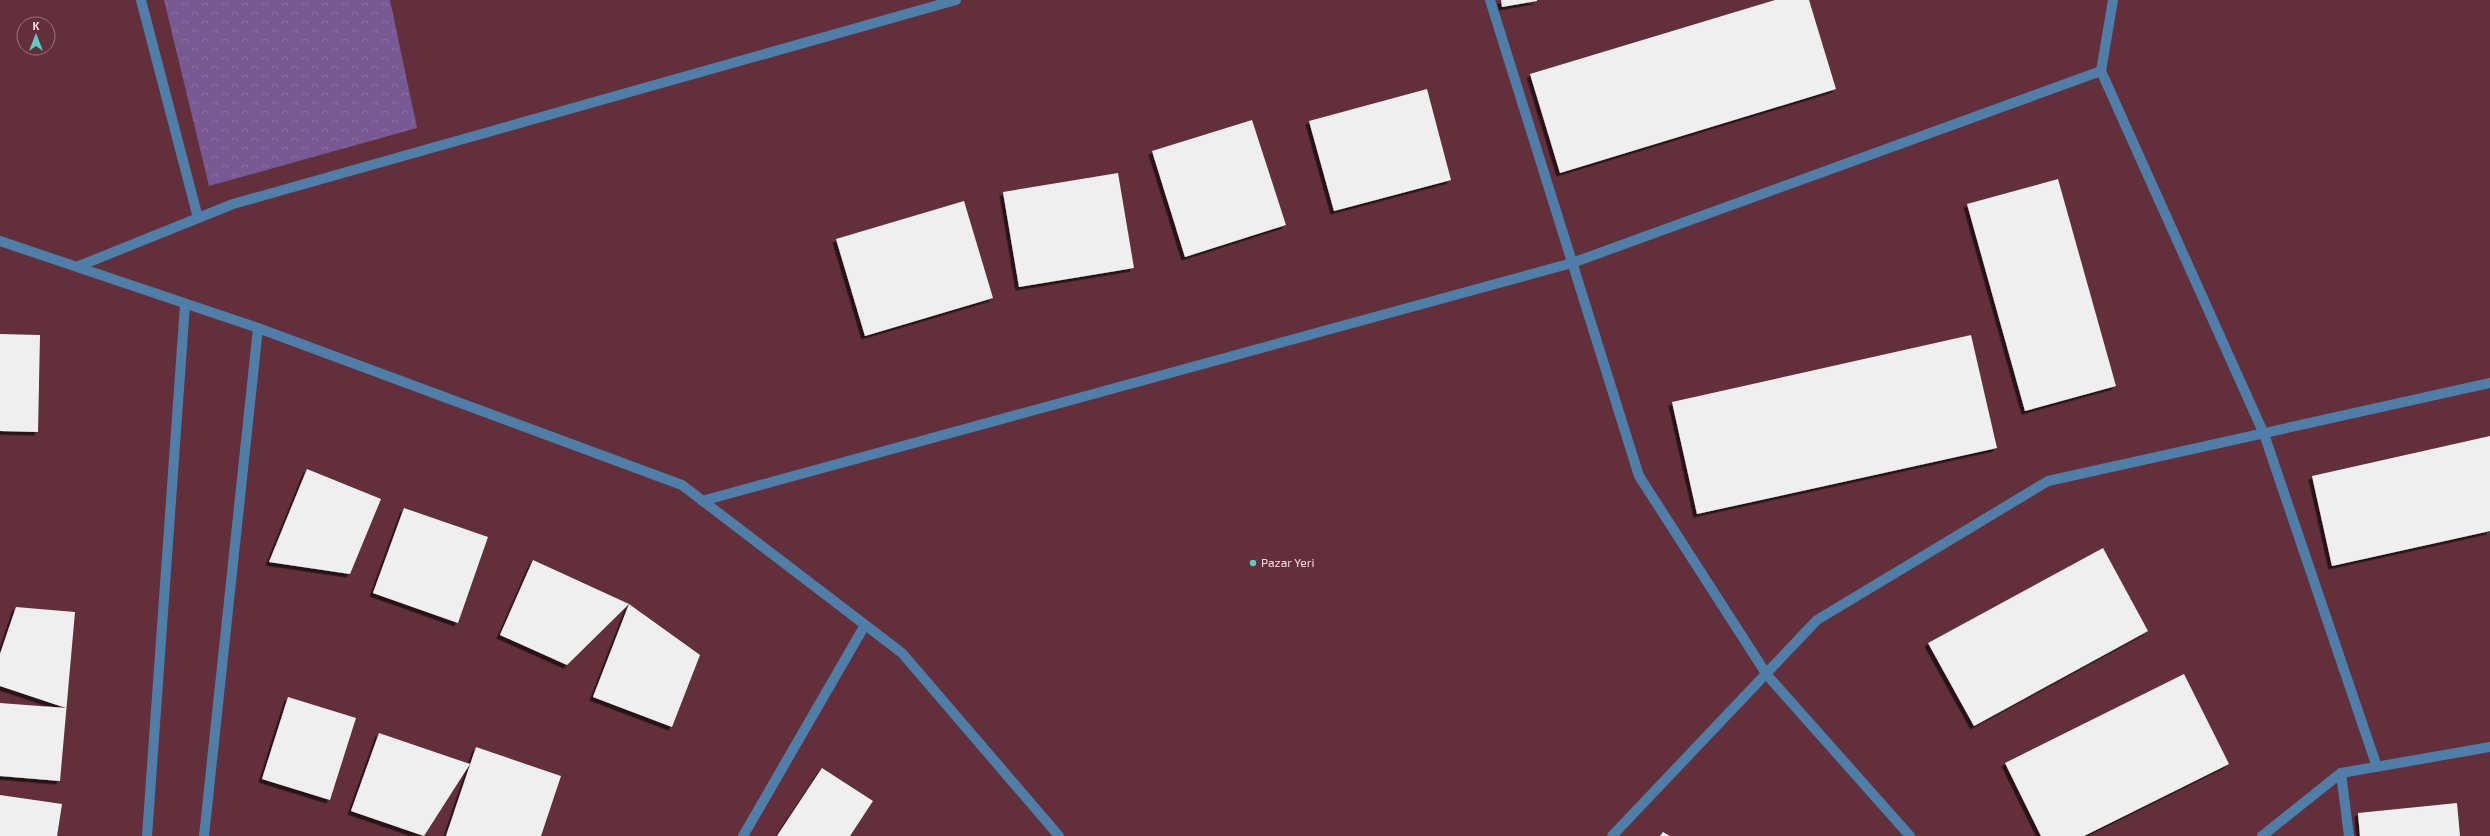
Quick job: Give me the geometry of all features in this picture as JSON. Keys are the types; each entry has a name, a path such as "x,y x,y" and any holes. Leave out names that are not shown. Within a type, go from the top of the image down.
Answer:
{"street":[{"path":"141,0 198,218"},
{"path":"79,266 233,204 956,0"},
{"path":"1490,0 1639,476 1768,675 1910,836"},
{"path":"2113,0 2102,71 2264,434 2377,767"},
{"path":"702,500 1572,263 2102,71"},
{"path":"0,241 79,266 185,305 258,328 682,485 902,653 1059,836"},
{"path":"147,836 185,305"},
{"path":"204,836 258,328"},
{"path":"1612,836 1768,675 1817,620 2048,481 2490,383"},
{"path":"743,836 865,625"},
{"path":"2262,836 2341,773 2490,747"},
{"path":"2341,773 2349,836"}],"green space":[{"path":"164,0 390,0 417,128 209,186"}],"building":[{"path":"1501,0 1537,0 1537,1 1502,7"},
{"path":"1775,0 1809,0 1836,89 1560,173 1530,74"},
{"path":"1427,89 1451,180 1334,211 1309,121"},
{"path":"1252,120 1286,225 1185,257 1152,151"},
{"path":"1118,173 1134,268 1019,287 1003,192"},
{"path":"2058,179 2116,386 2025,411 1967,204"},
{"path":"964,201 993,298 865,336 836,239"},
{"path":"0,334 40,335 38,432 0,431"},
{"path":"1971,335 1997,448 1697,514 1672,402"},
{"path":"2490,436 2490,531 2332,566 2312,476"},
{"path":"307,469 381,499 350,574 269,562"},
{"path":"404,508 488,537 458,623 373,593"},
{"path":"2103,548 2148,631 1974,726 1928,643"},
{"path":"533,560 629,604 567,665 500,635"},
{"path":"629,604 700,655 672,727 593,697"},
{"path":"16,607 75,612 60,781 0,776 0,703 66,708 0,686 0,654"},
{"path":"2184,674 2229,764 2084,836 2041,836 2005,763"},
{"path":"288,697 356,718 330,800 262,779"},
{"path":"379,733 470,764 424,836 351,811"},
{"path":"476,747 561,776 541,836 446,836"},
{"path":"822,768 873,801 850,836 777,836"},
{"path":"0,795 62,804 57,836 0,836"},
{"path":"2457,803 2460,836 2360,836 2358,813"},
{"path":"1663,832 1670,836 1660,836"}],"place":[{"name":"Pazar Yeri","path":"1253,563"}]}
